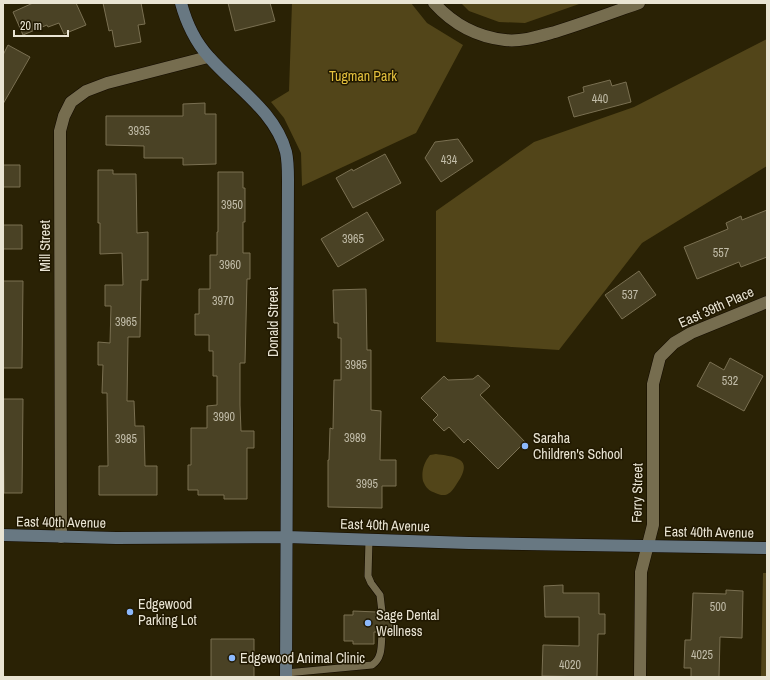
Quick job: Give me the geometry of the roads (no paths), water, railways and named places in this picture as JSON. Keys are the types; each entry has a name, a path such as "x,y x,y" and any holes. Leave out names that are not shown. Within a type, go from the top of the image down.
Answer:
{"street":[{"name":"Donald Street","path":"181,3 191,30 208,57 252,99 276,130 286,152 288,180 286,675"},
{"path":"434,3 456,23 477,34 506,40 533,38 579,25 639,3"},
{"name":"Mill Street","path":"61,537 60,131 64,116 71,102 86,92 107,83 208,57"},
{"name":"East 39th Place","path":"660,357 674,343 691,333 767,302"},
{"name":"Ferry Street","path":"640,677 641,572 653,525 653,384 660,357"},
{"name":"East 40th Avenue","path":"3,536 287,537 767,548"}],"lane":[{"path":"369,540 368,576 371,583 380,594 382,612"},
{"path":"286,675 372,666 379,657 382,632"}],"place":[{"name":"Saraha Children's School","path":"525,446"},
{"name":"Edgewood Parking Lot","path":"130,612"},
{"name":"Sage Dental Wellness","path":"368,623"},
{"name":"Edgewood Animal Clinic","path":"232,658"}],"park label":[{"name":"Tugman Park","path":"363,76"}]}
